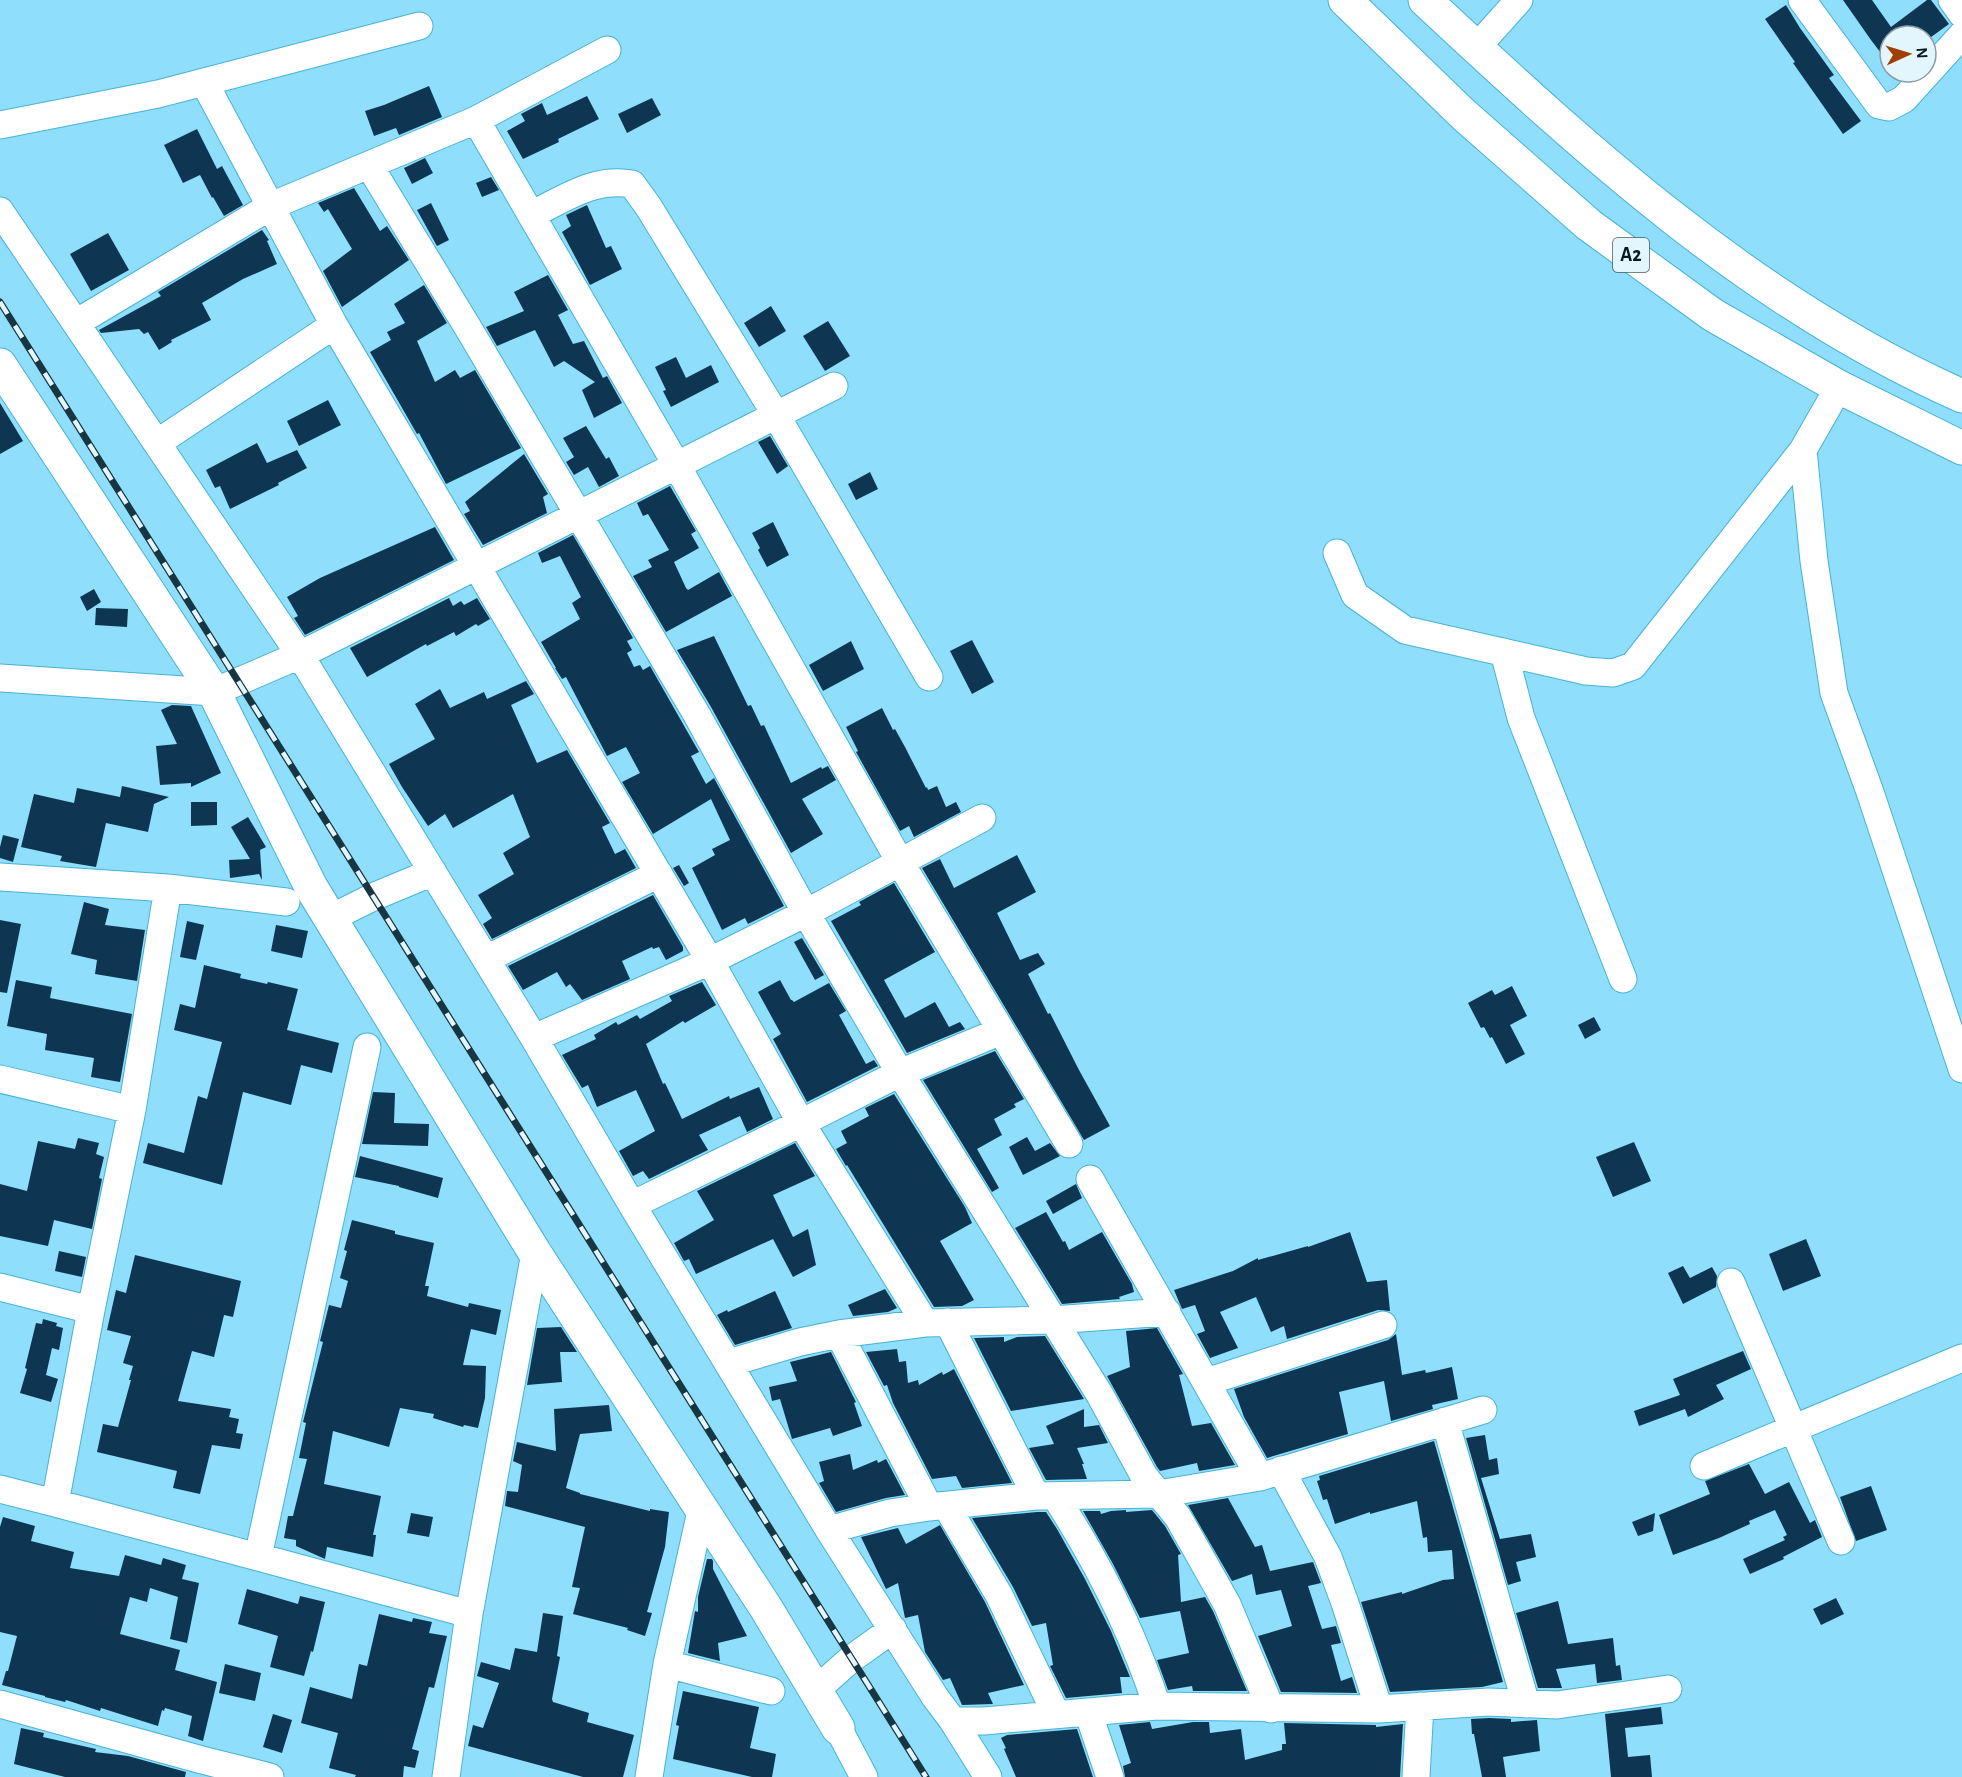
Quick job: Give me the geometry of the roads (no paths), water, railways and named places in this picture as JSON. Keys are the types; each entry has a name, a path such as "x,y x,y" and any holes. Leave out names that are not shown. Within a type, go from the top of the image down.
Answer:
{"main road":[{"name":"A2","path":"1345,0 1464,115 1589,225 1713,315 1839,387 1962,448"},
{"name":"A2","path":"1425,0 1581,144 1690,232 1765,287 1840,334 1926,380 1962,396"},
{"path":"0,365 214,692 311,887 535,1253 702,1507 838,1728"}],"street":[{"path":"1476,48 1519,0"},
{"path":"1802,0 1878,105 1889,107 1904,99 1962,35"},
{"path":"1952,0 1962,15"},
{"path":"0,125 158,94 419,26"},
{"path":"76,323 271,206 476,120 607,50"},
{"path":"204,82 334,325 710,961 801,1123 936,1323 1045,1496 1076,1529 1144,1664 1157,1706"},
{"path":"476,120 676,464 900,862 1069,1144"},
{"path":"369,165 697,715 806,914 900,1073 1100,1395 1144,1476 1178,1517 1227,1604 1271,1708"},
{"path":"531,215 596,184 618,181 632,184 648,206 776,415 929,677"},
{"path":"0,211 300,655 534,1038 632,1205 829,1530 988,1777"},
{"path":"157,443 334,325"},
{"path":"0,678 214,692 300,655 834,386"},
{"path":"1337,554 1355,595 1404,630 1586,671 1613,673 1633,666 1803,450 1839,387"},
{"path":"1803,450 1814,561 1834,693 1870,792 1962,1069"},
{"path":"1504,652 1521,718 1623,979"},
{"path":"534,1038 710,961 806,914 982,818"},
{"path":"331,918 373,897 433,872"},
{"path":"486,959 659,874"},
{"path":"0,877 168,888 286,902"},
{"path":"55,1503 132,1110 168,888"},
{"path":"632,1205 900,1073 1001,1031"},
{"path":"258,1557 367,1047"},
{"path":"0,1079 132,1110"},
{"path":"1090,1179 1206,1382 1328,1557 1379,1709"},
{"path":"446,1777 469,1614 535,1253"},
{"path":"1731,1282 1841,1541"},
{"path":"0,1287 91,1310"},
{"path":"729,1363 800,1342 839,1334 936,1323 1052,1320 1167,1312"},
{"path":"1206,1382 1383,1325"},
{"path":"839,1334 938,1507 999,1595 1056,1714"},
{"path":"1704,1466 1962,1358"},
{"path":"829,1530 890,1513 1045,1496 1158,1494 1270,1474 1483,1410"},
{"path":"1445,1421 1526,1704"},
{"path":"0,1490 469,1614"},
{"path":"649,1777 667,1664 702,1507"},
{"path":"816,1690 851,1659 893,1629"},
{"path":"667,1664 771,1691"},
{"path":"953,1721 984,1721 1157,1706 1379,1709 1489,1702 1557,1705 1668,1689"},
{"path":"1416,1777 1420,1706"},
{"path":"1,1708 200,1769 270,1777"},
{"path":"1088,1712 1110,1777"},
{"path":"838,1728 864,1777"}],"railway":[{"path":"0,302 926,1777"}]}
